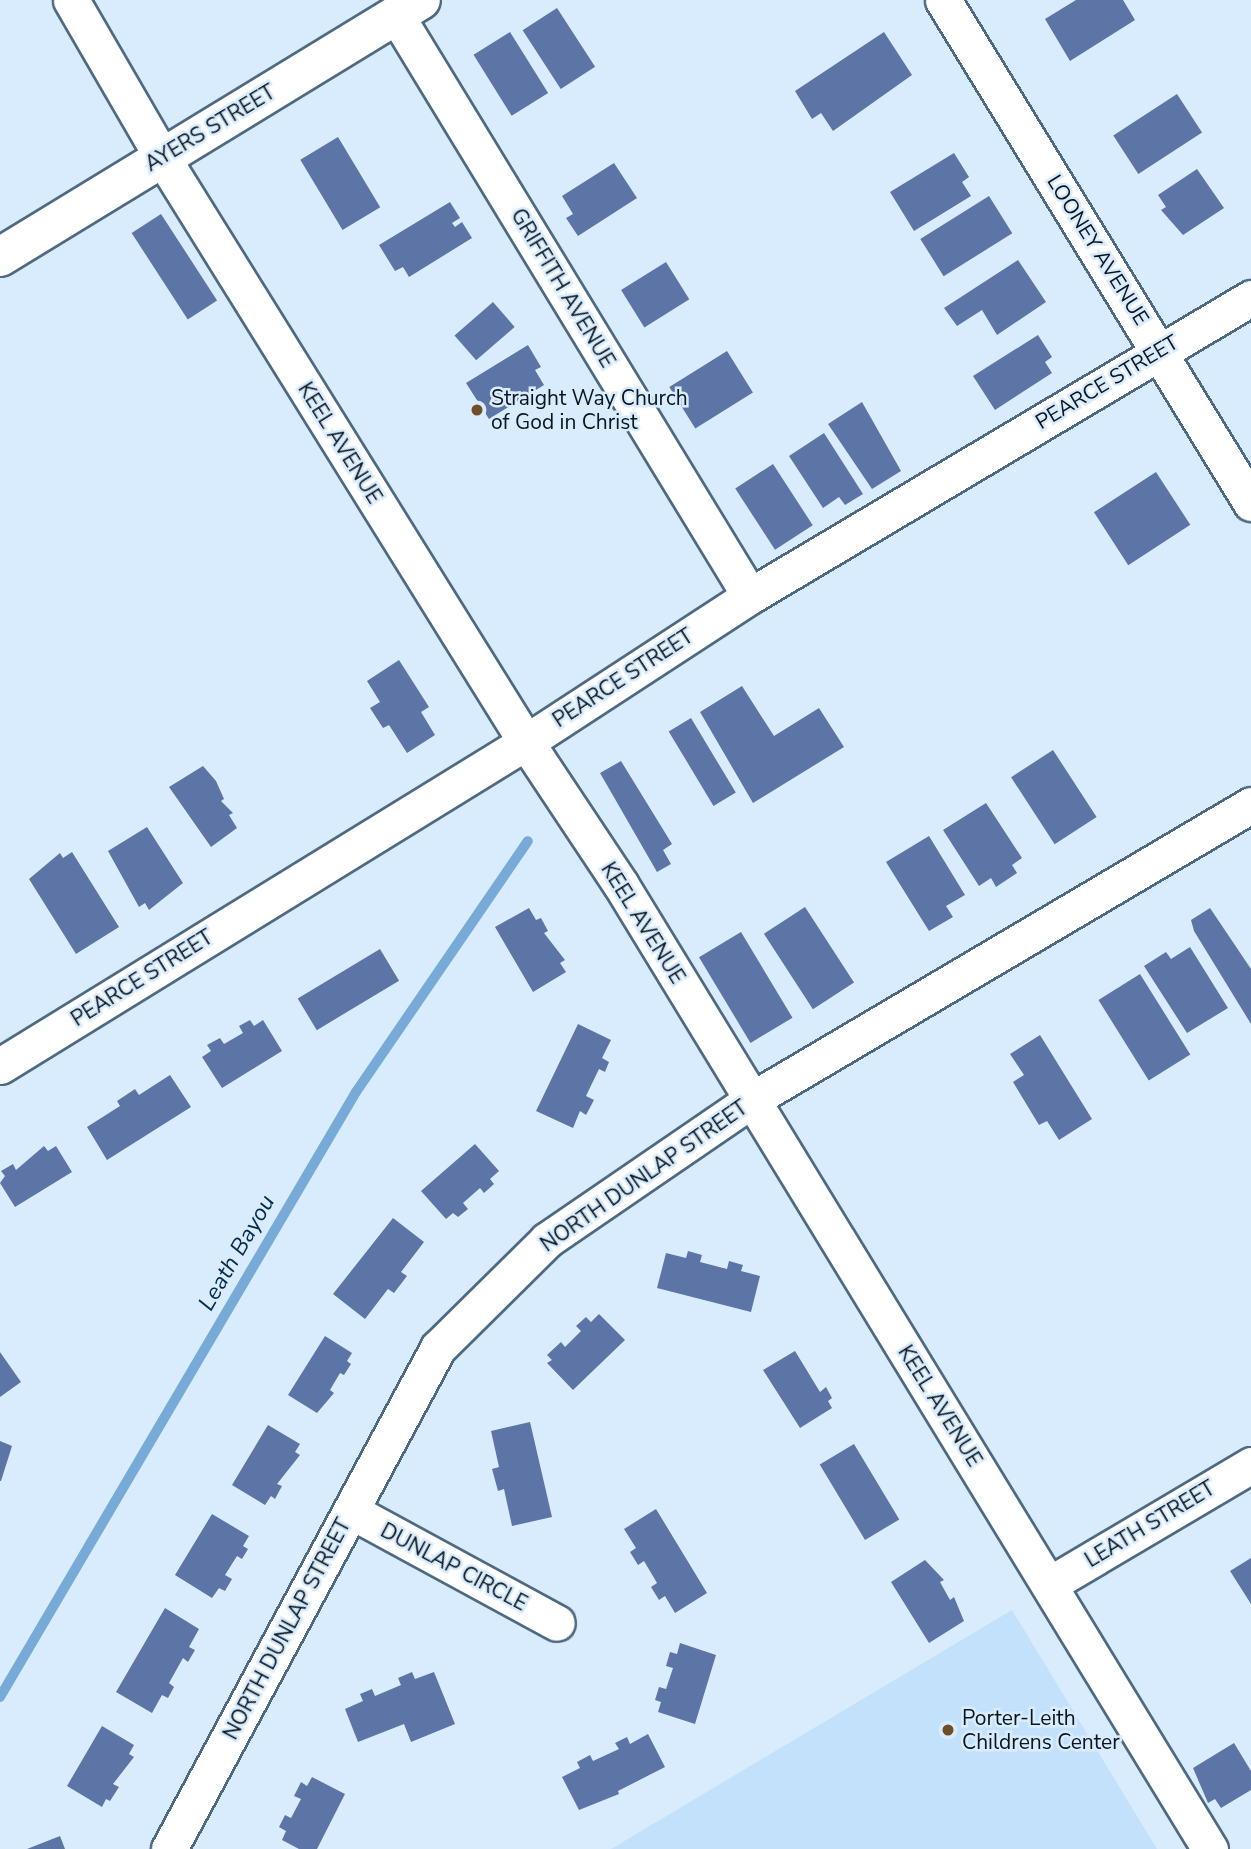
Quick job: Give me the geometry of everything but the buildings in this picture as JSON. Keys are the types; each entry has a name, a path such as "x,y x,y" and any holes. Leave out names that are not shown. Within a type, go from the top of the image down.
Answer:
{"street":[{"name":"KEEL AVENUE","path":"71,0 162,157 526,742 753,1100 1210,1849"},
{"name":"LOONEY AVENUE","path":"943,0 1160,349 1251,503"},
{"name":"AYERS STREET","path":"0,257 409,8"},
{"name":"GRIFFITH AVENUE","path":"409,8 750,596"},
{"name":"PEARCE STREET","path":"0,1066 526,742 750,596 1160,349 1251,298"},
{"name":"NORTH DUNLAP STREET","path":"169,1849 439,1349 547,1240 753,1100 1251,805"},
{"name":"LEATH STREET","path":"1049,1584 1251,1465"},
{"name":"DUNLAP CIRCLE","path":"351,1511 557,1623"}],"shaded area":[{"name":"Porter-Leith Childrens Center","path":"1012,1610 1157,1849 611,1849"}],"waterway":[{"name":"Leath Bayou","path":"0,1697 356,1092 528,841"}],"place":[{"name":"Straight Way Church of God in Christ","path":"477,410"},
{"name":"Porter-Leith Childrens Center","path":"948,1730"}]}
